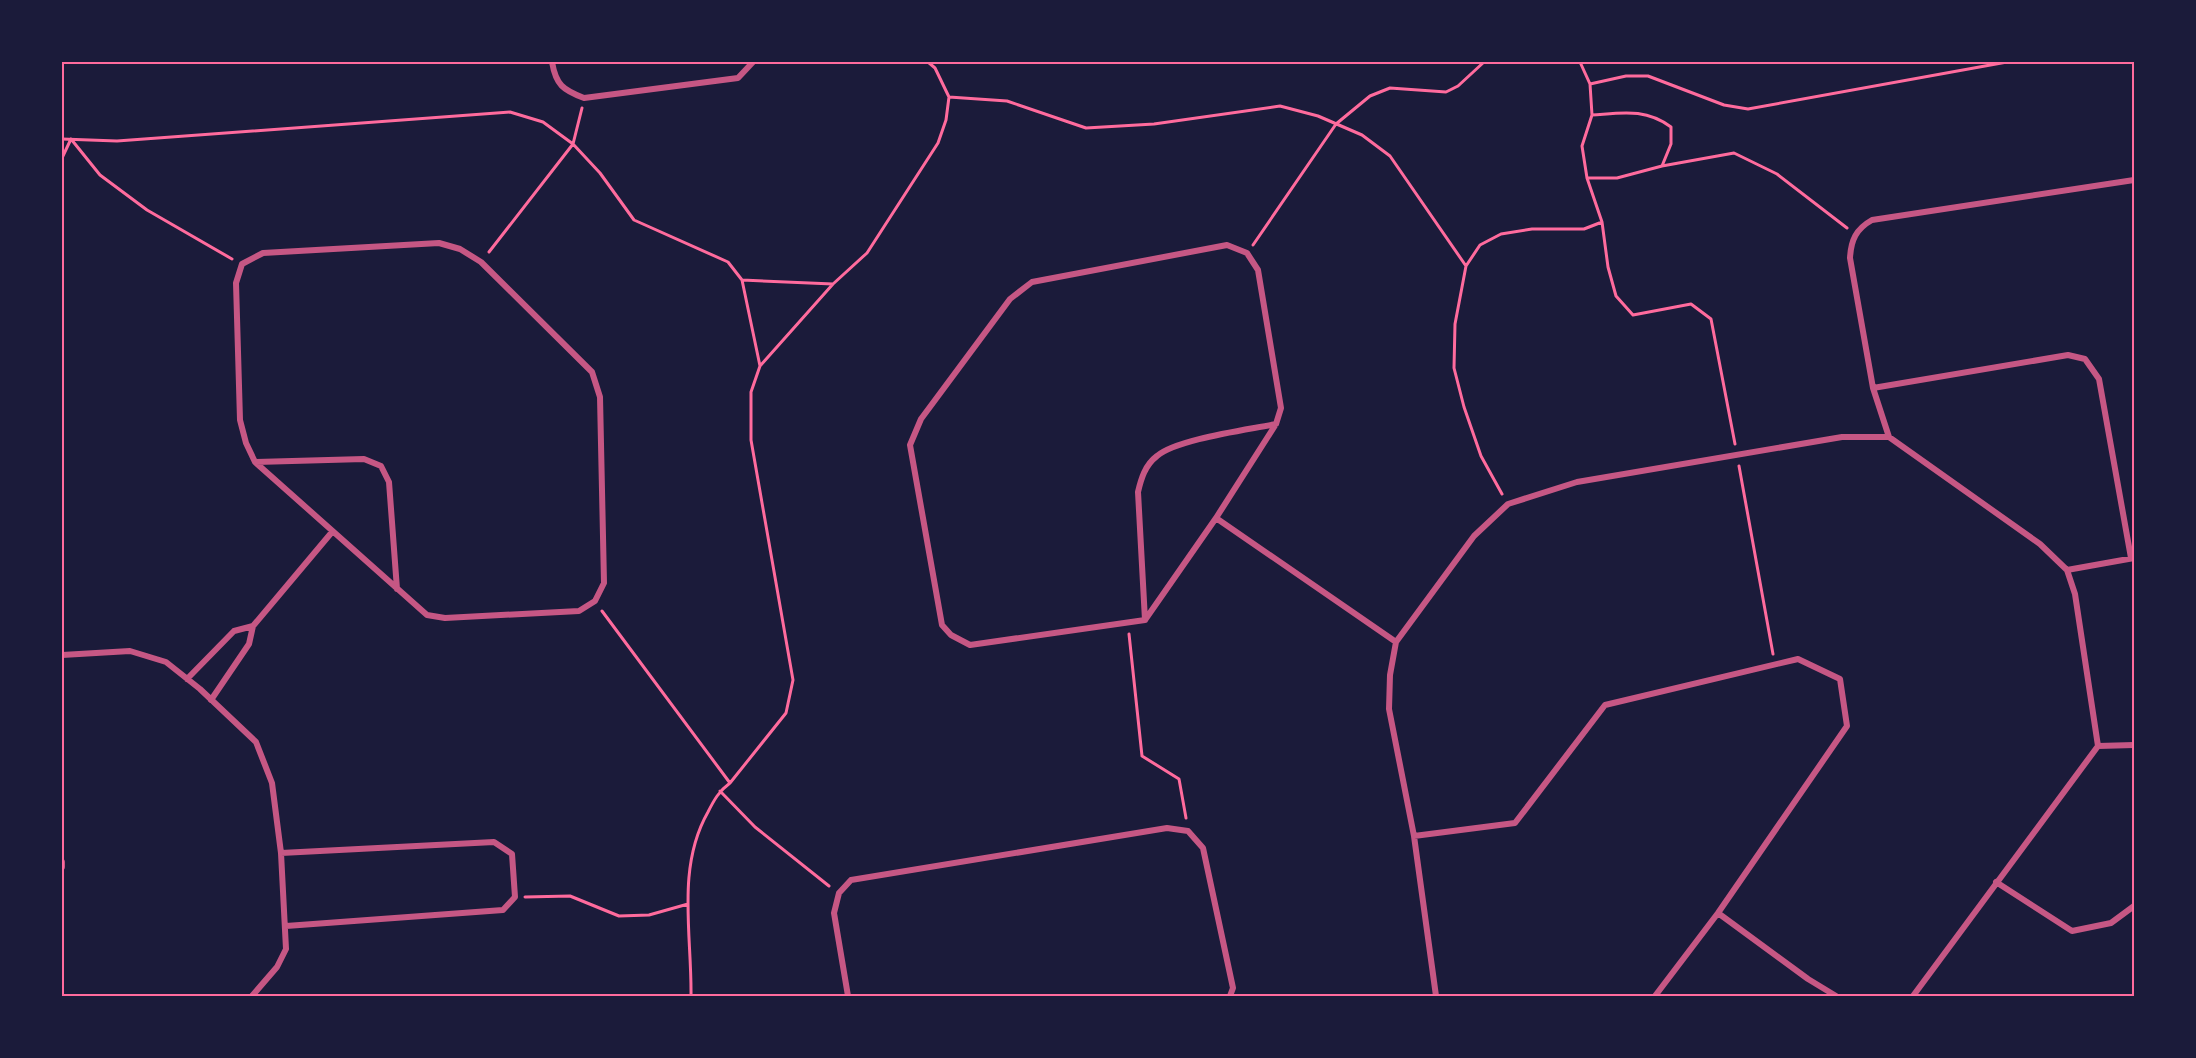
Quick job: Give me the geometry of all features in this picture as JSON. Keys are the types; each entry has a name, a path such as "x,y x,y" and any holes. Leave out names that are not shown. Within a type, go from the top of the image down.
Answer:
{"street":[{"path":"552,62 555,78 567,92 584,98 738,78 753,62"},
{"path":"1889,437 1873,388 1850,258 1855,234 1872,220 2134,180"},
{"path":"439,243 460,249 481,262 592,372 600,397 604,583 595,602 579,611 445,618 427,615 255,462 246,443 240,420 236,283 242,264 263,253 439,243"},
{"path":"1227,245 1247,254 1258,270 1281,408 1276,424 1216,518 1145,620 970,645 951,635 942,625 910,445 921,418 1010,299 1032,282 1227,245"},
{"path":"1873,388 2068,355 2085,360 2099,379 2133,558 2067,570"},
{"path":"1145,620 1138,492 1143,473 1154,458 1170,447 1276,424"},
{"path":"1436,996 1414,836 1389,709 1390,675 1396,642 1474,536 1508,504 1577,482 1842,437 1889,437 2040,544 2067,570 2075,594 2098,746 1913,996"},
{"path":"255,462 364,459 381,466 389,482 397,589"},
{"path":"1216,518 1396,642"},
{"path":"211,700 249,644 253,626 332,532"},
{"path":"187,679 234,631 253,626"},
{"path":"62,656 130,651 166,662 256,742 272,783 281,853 286,949 277,967 252,996"},
{"path":"1414,836 1515,823 1605,705 1798,659 1840,680 1847,726 1718,913 1655,996"},
{"path":"2098,746 2134,745"},
{"path":"848,996 834,913 839,893 851,879 1167,828 1188,831 1203,849 1233,988 1230,996"},
{"path":"281,853 494,842 512,854 515,897 503,910 286,926"},
{"path":"62,862 62,867"},
{"path":"1996,882 2072,931 2111,923 2134,906"},
{"path":"1718,913 1808,979 1836,996"}],"path":[{"path":"691,996 688,904 690,857 699,826 720,791 730,783 786,713 793,680 751,440 751,392 760,366 833,284 867,253 938,143 946,120 949,97 934,68 928,62"},
{"path":"1247,254 1336,124 1370,96 1390,88 1446,92 1458,86 1484,62"},
{"path":"1580,62 1590,84 1593,115 1582,146 1587,178 1602,222 1608,267 1616,296 1633,315 1691,304 1711,319 1775,665"},
{"path":"1590,84 1626,76 1648,76 1724,105 1748,109 2007,62"},
{"path":"949,97 1007,101 1086,128 1154,124 1280,106 1318,116 1362,135 1390,156 1466,266"},
{"path":"481,262 573,144 584,98"},
{"path":"62,139 117,141 510,112 543,122 573,144 600,173 634,220 728,262 742,280 760,366"},
{"path":"1593,115 1638,112 1661,120 1671,127 1671,144 1662,166"},
{"path":"62,158 71,139"},
{"path":"71,139 100,175 147,210 242,264"},
{"path":"1587,178 1617,178 1662,166 1734,153 1777,174 1855,234"},
{"path":"1508,504 1481,456 1464,407 1454,368 1455,324 1466,266 1480,245 1501,234 1532,229 1584,229 1602,222"},
{"path":"742,280 833,284"},
{"path":"595,602 730,783"},
{"path":"1128,623 1142,756 1179,779 1188,831"},
{"path":"720,791 755,827 839,893"},
{"path":"515,897 570,896 619,916 650,915 688,904"}]}
